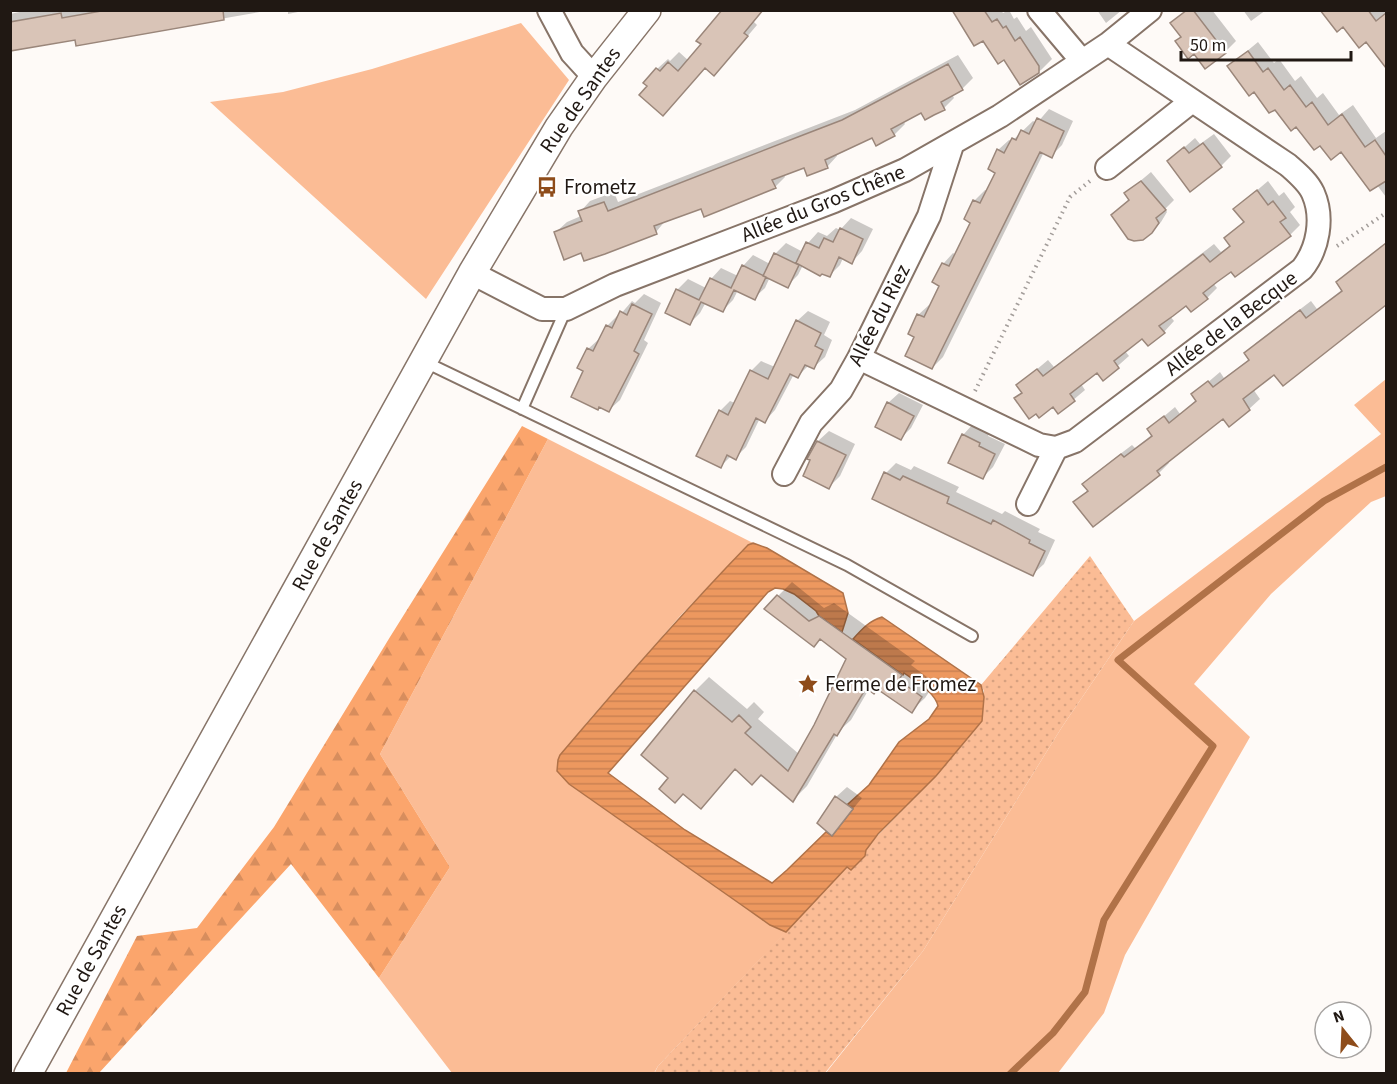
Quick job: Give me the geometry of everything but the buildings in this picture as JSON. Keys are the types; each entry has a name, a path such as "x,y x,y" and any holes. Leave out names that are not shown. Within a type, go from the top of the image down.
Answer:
{"street":[{"path":"549,10 572,53 594,77"},
{"name":"Rue de Santes","path":"28,1074 472,273 545,149 594,77 647,10"},
{"path":"1039,10 1083,61"},
{"name":"Allée du Gros Chêne","path":"566,309 615,285 867,188 905,170 1000,116 1108,44 1150,10"},
{"name":"Allée de la Becque","path":"1056,448 1075,441 1302,269 1313,250 1319,226 1317,203 1312,191 1288,165 1108,44"},
{"path":"1107,168 1192,101"},
{"name":"Allée du Riez","path":"784,474 811,423 841,390 859,358 929,216 952,145"},
{"path":"472,273 542,309 566,309"},
{"path":"859,358 1039,445 1056,448 1028,504"}],"lane":[{"path":"522,409 566,309"},
{"path":"423,361 847,565 972,636"}],"path":[{"path":"966,411 1070,197 1107,168"},
{"path":"1302,269 1386,213"}],"shaded area":[{"path":"521,23 569,80 426,299 210,102 283,92 372,69"},
{"path":"1386,379 1386,496 1371,502 1271,594 1194,684 1250,737 1125,955 1104,1013 1058,1073 825,1074 923,951 1062,727 1134,621 1381,434 1354,405"},
{"path":"548,439 753,543 748,545 681,615 588,721 558,760 557,766 569,784 770,925 786,932 658,1066 654,1073 452,1073 379,978 450,867 380,754"},
{"path":"753,543 767,548 843,593 848,613 842,632 794,594 775,588 768,592 608,773 685,830 772,883 826,832 832,836 853,809 847,805 869,785 899,742 929,719 938,706 933,696 924,688 853,639 877,619 882,617 981,685 984,697 982,721 936,776 878,834 866,850 865,856 851,870 847,867 786,932 770,925 569,784 557,771 560,755 606,701 700,596 748,545"},
{"path":"1090,556 1134,621 1062,727 923,951 825,1073 654,1074 658,1066 936,776 982,721 984,691 981,685"}],"green space":[{"path":"522,426 548,439 380,754 450,867 379,978 291,864 99,1073 66,1073 137,936 197,928 274,827"}],"waterway":[{"path":"1010,1074 1053,1033 1085,992 1104,920 1213,746 1118,660 1324,501 1386,467"}],"place":[{"name":"Frometz","path":"547,187"},
{"name":"Ferme de Fromez","path":"808,684"}]}
